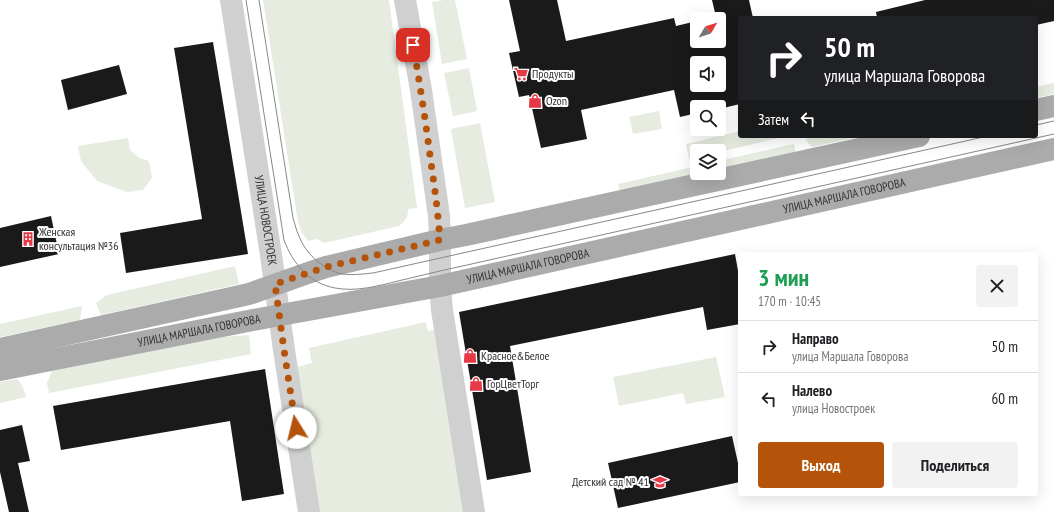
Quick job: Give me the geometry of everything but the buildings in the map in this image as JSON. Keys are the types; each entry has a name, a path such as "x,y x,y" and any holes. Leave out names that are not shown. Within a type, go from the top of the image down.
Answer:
{"main road":[{"path":"1038,110 1054,106"},
{"name":"УЛИЦА МАРШАЛА ГОВОРОВА","path":"0,349 249,294 326,267 440,240 474,234 910,138"},
{"name":"УЛИЦА МАРШАЛА ГОВОРОВА","path":"0,370 279,315 440,286 1054,149"}],"street":[{"name":"УЛИЦА НОВОСТРОЕК","path":"231,0 309,512"},
{"path":"405,0 421,90 439,216 440,286 442,310 474,512"}],"shaded area":[{"path":"263,0 389,0 417,208 408,209 406,219 399,226 324,243 317,239 308,241 302,233 298,222"},
{"path":"455,0 467,59 442,64 432,2"},
{"path":"469,68 477,111 453,116 444,73"},
{"path":"1054,83 1054,94 1038,98 1038,87"},
{"path":"659,111 662,129 633,134 629,117"},
{"path":"480,123 495,202 465,208 451,129"},
{"path":"738,131 738,138 778,138 726,150 726,144 690,144 689,159 686,144 719,136 726,136 726,134"},
{"path":"128,138 130,150 139,158 149,161 152,178 143,190 127,192 97,181 81,161 78,146"},
{"path":"809,138 853,138 812,147 805,139"},
{"path":"794,144 796,154 726,169 726,159"},
{"path":"690,168 690,178 620,193 618,184"},
{"path":"235,266 239,284 101,315 96,303 107,295"},
{"path":"82,306 80,320 0,337 0,324"},
{"path":"426,322 428,331 436,329 465,512 320,512 297,367 312,363 309,348"},
{"path":"249,335 251,354 49,393 47,383 52,371 199,339"},
{"path":"716,357 725,397 686,404 683,393 619,406 613,377"},
{"path":"17,379 22,385 26,397 0,403 0,382"}],"tram line":[{"path":"246,0 284,240 292,257 303,271 317,282 335,288 359,289 375,286 1036,138"},
{"path":"259,0 293,218 298,234 309,254 326,267 342,274 373,273 979,138"},
{"path":"1038,125 1054,121"},
{"path":"1038,138 1054,134"}],"place":[{"name":"Продукты","path":"521,74"},
{"name":"Ozon","path":"535,101"},
{"name":"Женская консультация №36","path":"28,239"},
{"name":"Красное&Белое","path":"470,356"},
{"name":"ГорЦветТорг","path":"476,384"},
{"name":"Детский сад № 41","path":"660,482"}],"route":[{"path":"296,428 275,284 326,267 440,240 439,216 426,121 413,45"}]}
